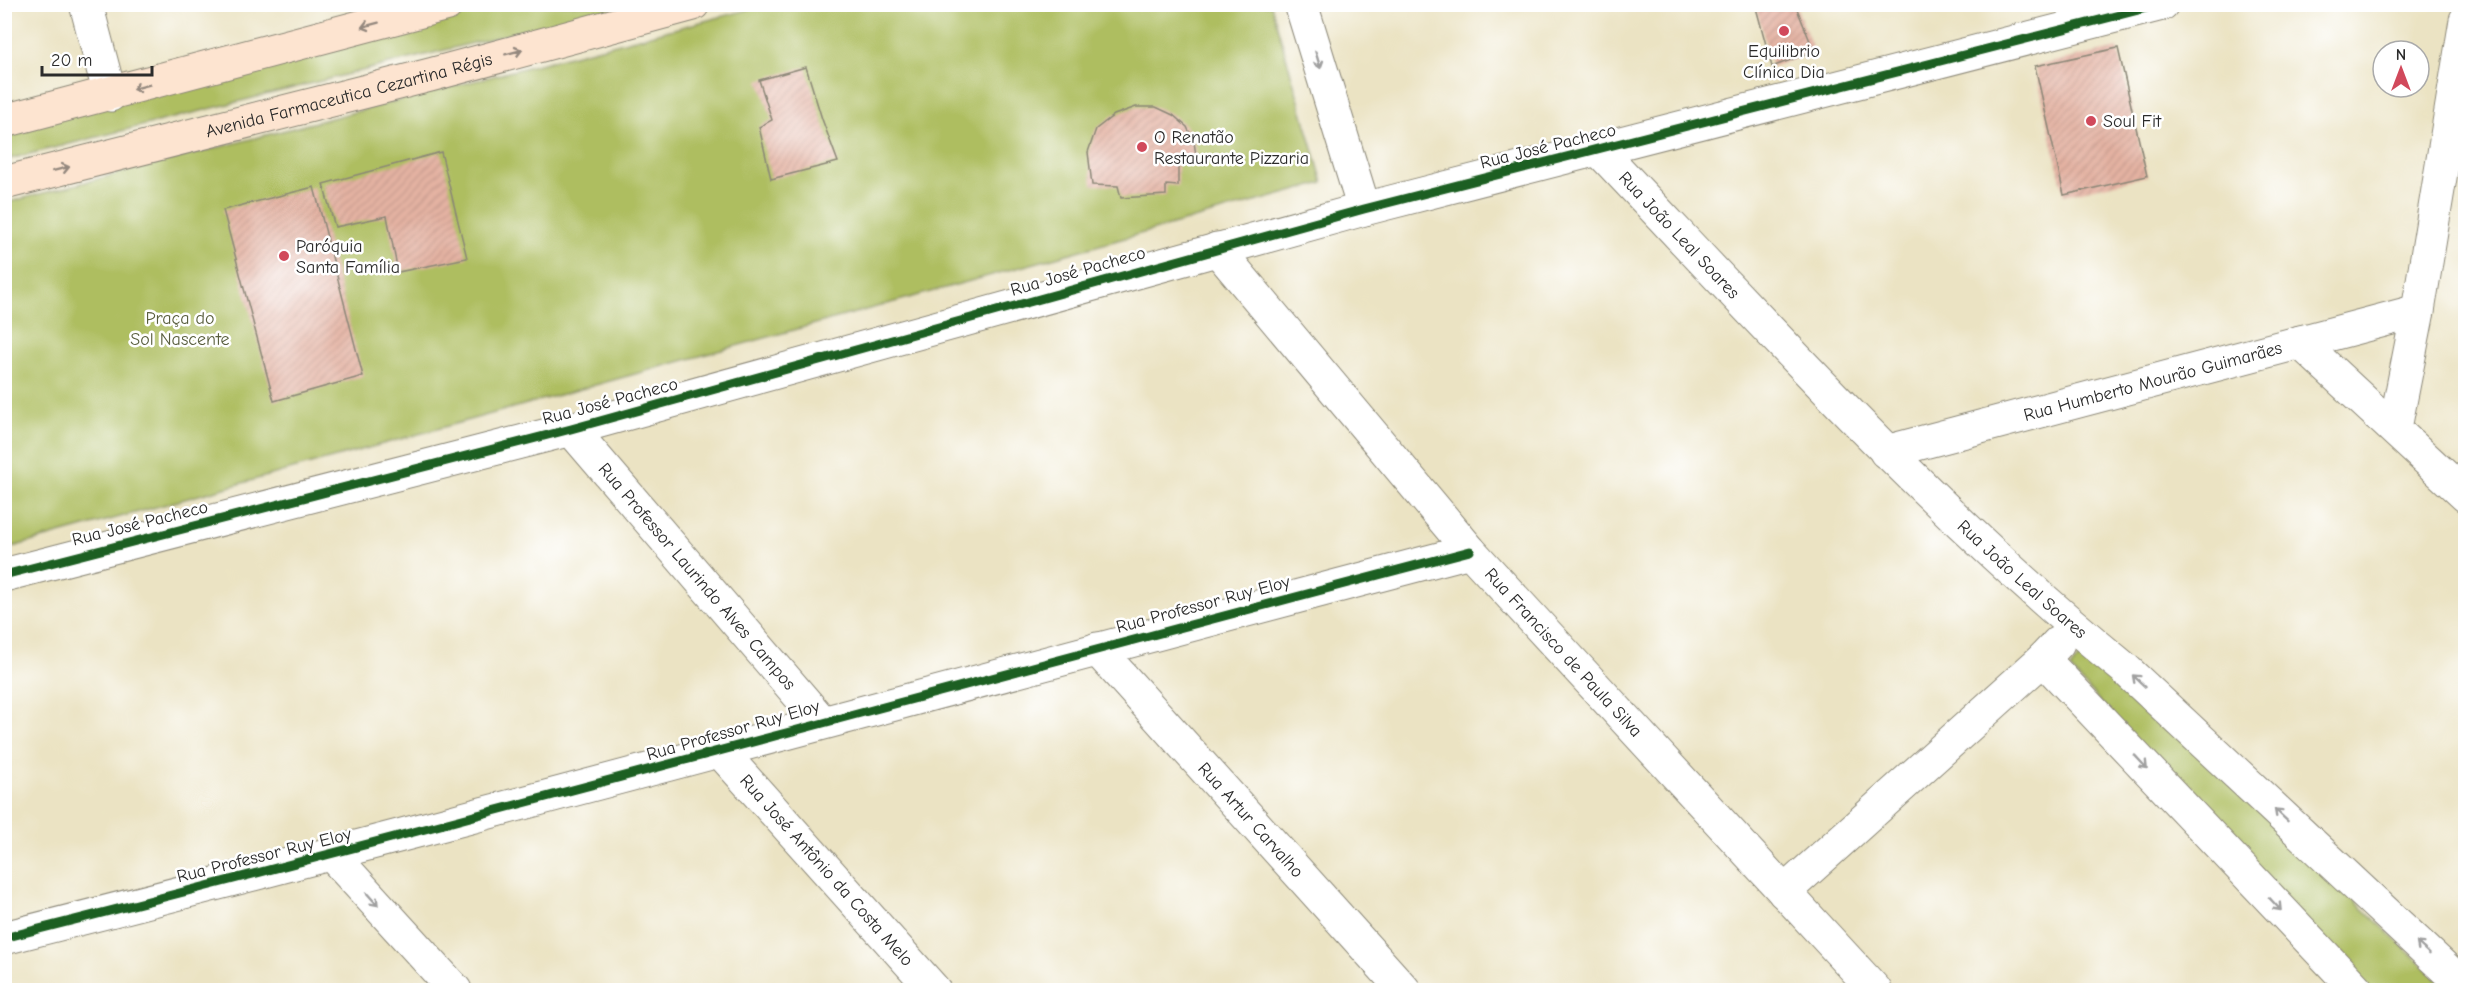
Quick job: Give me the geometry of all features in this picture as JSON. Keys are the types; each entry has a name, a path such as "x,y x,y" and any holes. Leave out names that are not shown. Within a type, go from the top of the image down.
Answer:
{"street":[{"path":"86,4 110,95"},
{"path":"4,121 110,95 447,4"},
{"name":"Avenida Farmaceutica Cezartina Régis","path":"4,183 430,75 693,4"},
{"path":"1301,4 1364,209"},
{"name":"Rua José Pacheco","path":"4,575 571,429 1364,209 1599,150 2117,9 2162,4"},
{"path":"2395,428 2418,311 2466,20"},
{"name":"Rua João Leal Soares","path":"1599,150 1887,452 2073,626 2124,668 2466,988"},
{"name":"Rua Francisco de Paula Silva","path":"1217,249 1470,551 1784,892 1864,987"},
{"name":"Rua Humberto Mourão Guimarães","path":"1887,452 2418,311"},
{"path":"2300,342 2466,496"},
{"name":"Rua Professor Laurindo Alves Campos","path":"571,429 822,722"},
{"name":"Rua Professor Ruy Eloy","path":"4,938 332,855 822,722 1470,551"},
{"path":"1784,892 2043,659 2073,626"},
{"name":"Rua Artur Carvalho","path":"1097,649 1404,990"},
{"path":"2043,659 2357,990"},
{"name":"Rua José Antônio da Costa Melo","path":"720,751 934,990"},
{"path":"332,855 456,990"}],"green space":[{"path":"487,5 625,5 5,160 5,131"},
{"name":"Praça do Sol Nascente","path":"766,5 1271,5 1323,183 5,549 5,203"},
{"path":"2087,647 2449,990 2363,990 2070,669"}],"building":[{"name":"Equilibrio Clínica Dia","path":"1755,4 1795,4 1814,51 1772,67"},
{"name":"Soul Fit","path":"2118,48 2147,176 2064,195 2035,66"},
{"path":"806,67 838,162 771,179 759,127 772,120 759,80"},
{"name":"O Renatão Restaurante Pizzaria","path":"1136,107 1156,107 1173,115 1187,127 1194,142 1197,162 1178,161 1178,186 1166,185 1166,195 1121,198 1118,186 1092,185 1088,152 1096,129 1114,115"},
{"path":"441,152 467,258 398,272 387,216 335,227 323,184"},
{"name":"Paróquia Santa Família","path":"314,187 363,376 274,401 223,210"}],"cycle path":[{"path":"4,575 571,429 1364,209 2162,4"},
{"path":"4,938 371,843 1470,551"}],"place":[{"name":"Equilibrio Clínica Dia","path":"1784,31"},
{"name":"Soul Fit","path":"2091,121"},
{"name":"O Renatão Restaurante Pizzaria","path":"1142,147"},
{"name":"Paróquia Santa Família","path":"284,256"}]}
